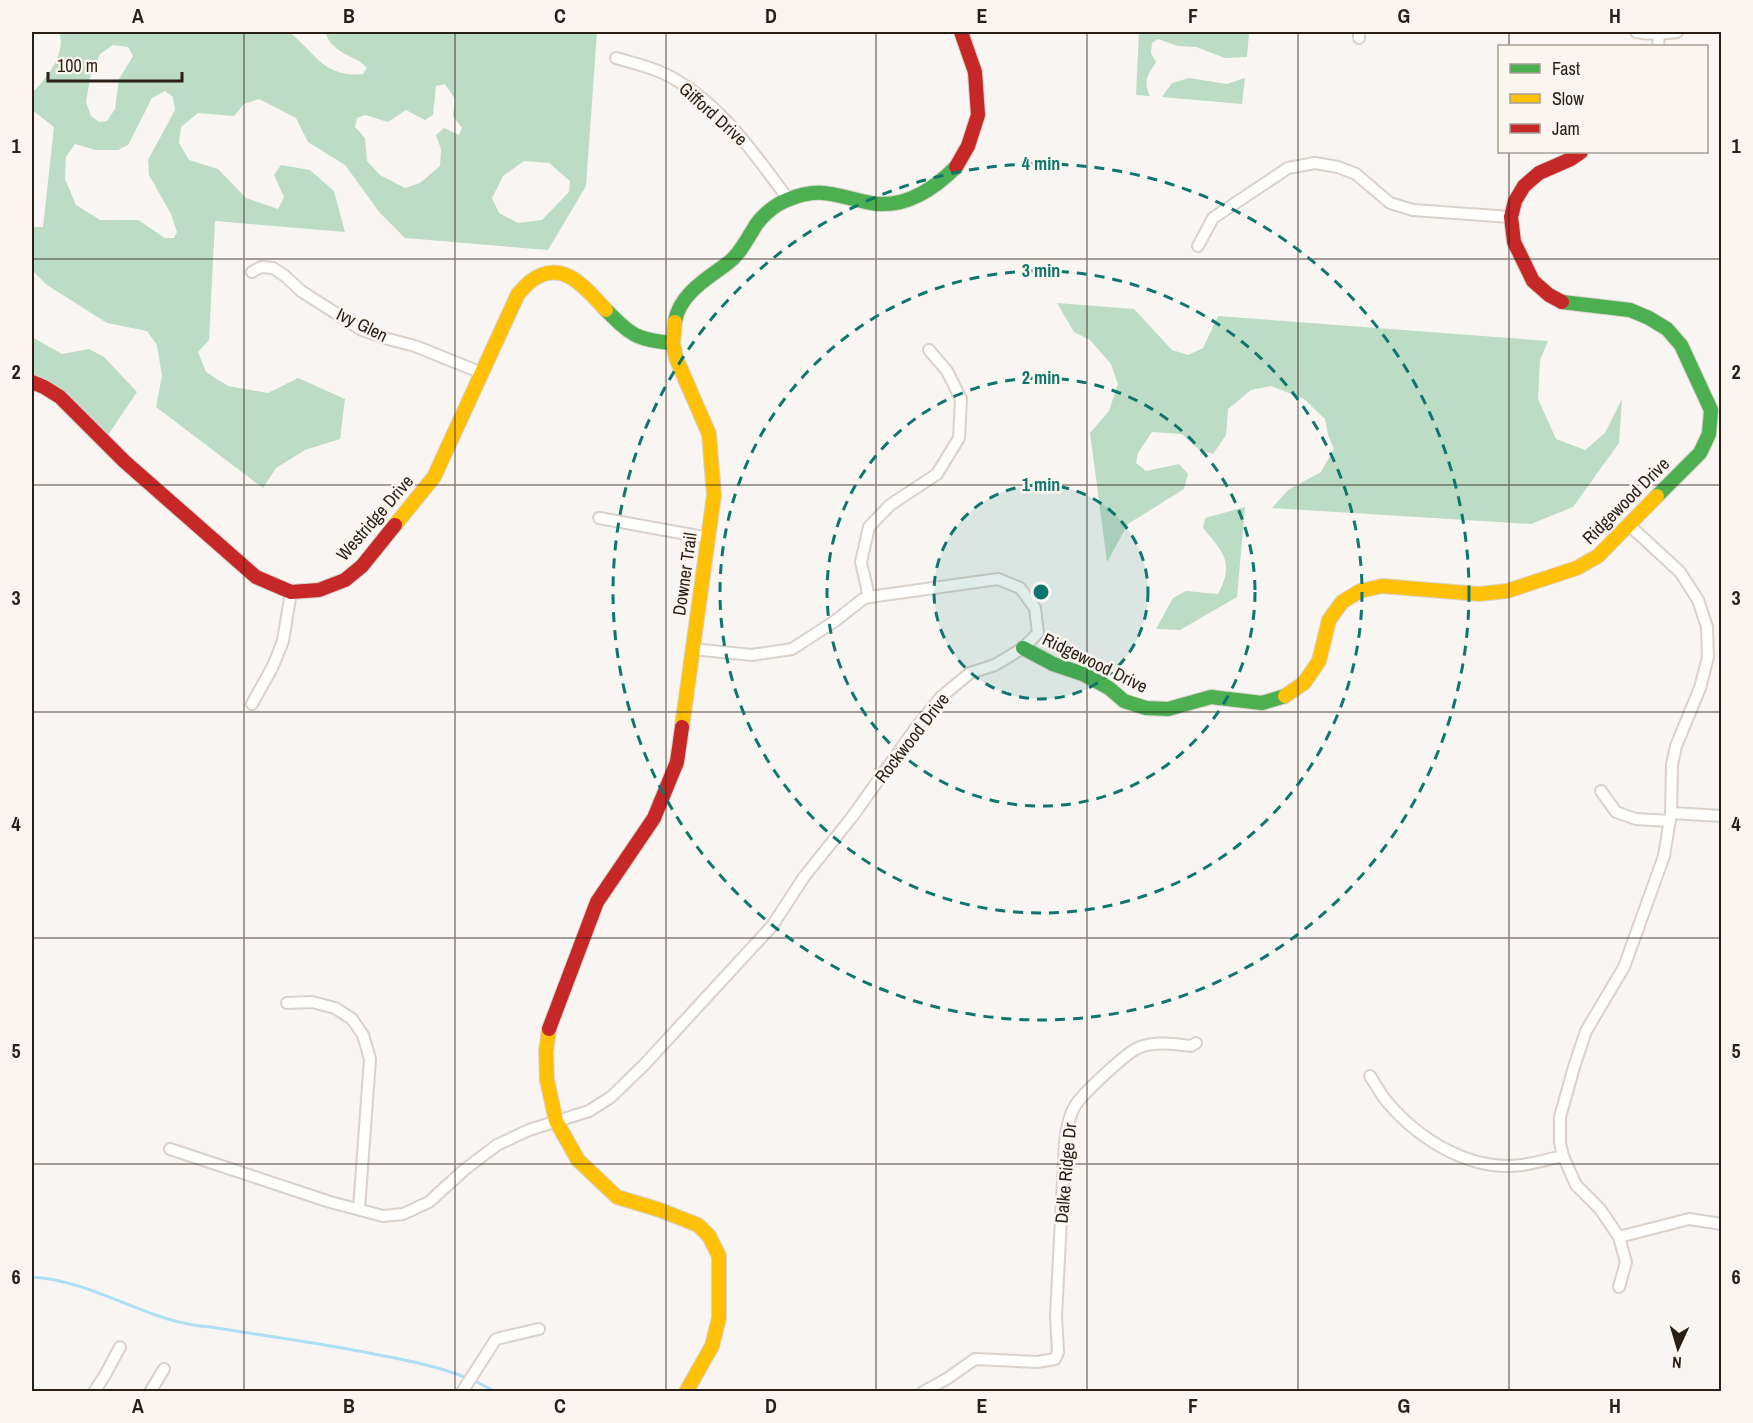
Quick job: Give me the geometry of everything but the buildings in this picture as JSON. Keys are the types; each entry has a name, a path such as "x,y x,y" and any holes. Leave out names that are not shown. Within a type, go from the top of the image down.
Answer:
{"street":[{"name":"Downer Trail","path":"687,1392 712,1346 719,1318 719,1256 710,1236 696,1223 617,1197 578,1160 556,1121 548,1080 546,1052 549,1025 597,902 654,818 677,762 714,495 709,434 676,358 673,343 676,317 682,302 698,285 732,260 743,248 754,227 767,213 788,199 808,193 826,192 874,204 894,203 916,198 939,184 956,167 968,146 978,115 975,72 961,32"},
{"path":"1636,32 1659,34 1677,32"},
{"path":"1658,45 1659,34"},
{"name":"Gifford Drive","path":"616,58 663,73 694,92 750,147 788,199"},
{"path":"1198,246 1213,218 1288,168 1315,163 1338,167 1356,174 1390,203 1413,210 1511,217 1515,201 1524,186 1539,173 1580,153"},
{"name":"Ridgewood Drive","path":"1023,648 1053,664 1083,674 1109,688 1124,701 1146,708 1168,709 1211,697 1262,703 1287,696 1304,683 1319,661 1329,620 1342,602 1360,591 1382,586 1479,594 1507,591 1577,568 1598,556 1700,453 1709,434 1711,410 1682,345 1667,329 1630,310 1564,303 1549,295 1533,281 1514,242 1511,217"},
{"name":"Ivy Glen","path":"252,272 261,267 273,268 301,291 362,330 415,346 482,373"},
{"name":"Westridge Drive","path":"32,382 60,397 124,461 256,577 291,592 319,590 345,580 362,566 434,477 518,294 532,280 545,274 560,272 575,278 628,332 649,341 673,343"},
{"path":"868,597 861,562 869,527 890,506 937,474 959,438 961,399 947,371 929,350"},
{"path":"599,518 709,537"},
{"path":"1619,1287 1626,1262 1619,1237 1600,1209 1576,1185 1563,1156 1560,1143 1560,1117 1586,1031 1624,967 1664,856 1671,817 1672,765 1676,746 1700,688 1708,657 1707,627 1698,600 1680,572 1629,525"},
{"name":"Rockwood Drive","path":"170,1149 330,1202 383,1216 403,1214 429,1202 496,1145 529,1130 589,1111 611,1097 644,1065 772,926 804,877 852,818 915,729 941,697 970,673 995,665 1023,648 1038,633 1035,608 1020,588 998,579 868,597 792,650 752,655 692,649"},
{"path":"252,704 273,666 283,641 291,592"},
{"path":"1601,791 1616,812 1636,819 1722,816"},
{"path":"287,1003 312,1002 335,1008 352,1019 363,1035 370,1059 359,1209"},
{"name":"Dalke Ridge Dr","path":"923,1392 975,1359 1037,1362 1055,1359 1058,1352 1056,1316 1065,1142 1068,1122 1075,1105 1099,1079 1138,1047 1156,1043 1191,1046 1196,1043"},
{"path":"1370,1076 1387,1102 1410,1125 1434,1144 1460,1156 1489,1164 1521,1165 1563,1156"},
{"path":"1619,1237 1689,1219 1722,1224"},
{"path":"462,1392 496,1340 539,1329"},
{"path":"94,1392 120,1347"},
{"path":"150,1392 164,1369"}],"green space":[{"path":"59,32 289,32 329,68 349,74 363,74 367,68 337,49 325,32 597,32 586,186 548,250 405,238 380,213 345,165 308,142 296,118 259,99 244,104 234,116 198,113 181,127 179,143 189,160 218,169 246,198 278,209 284,197 274,175 281,165 310,170 334,191 345,232 215,221 209,340 198,352 206,372 228,386 268,393 298,378 345,399 340,439 305,450 276,468 263,488 156,407 162,376 157,345 147,331 107,323 47,285 32,270 32,227 43,227 54,127 32,110 32,93 54,65 61,40","holes":["113,45 128,47 133,56 119,79 115,109 107,121 99,122 91,116 86,102 90,78 100,54","445,84 455,99 453,116 462,128 459,135 444,128 436,135 441,149 440,166 420,183 405,188 380,175 367,161 365,138 355,127 357,118 365,115 388,122 406,110 425,120 433,115 436,86","165,91 173,97 175,110 148,160 149,175 171,214 177,232 174,238 165,238 138,220 100,220 76,205 65,179 66,157 75,144 96,150 118,150 128,145 152,98","524,161 549,163 570,181 569,192 542,220 518,223 499,213 492,198 503,176"]},
{"path":"1139,32 1249,32 1247,57 1225,58 1196,47 1178,46 1158,39 1152,43 1151,53 1156,62 1146,82 1150,96 1136,95"},
{"path":"1189,78 1227,84 1245,78 1242,104 1162,97 1172,83"},
{"path":"1057,303 1134,309 1172,350 1188,355 1203,348 1218,316 1548,341 1540,360 1538,399 1556,439 1585,450 1605,433 1622,399 1619,443 1573,507 1531,524 1272,508 1288,490 1321,472 1334,449 1325,419 1304,399 1271,386 1251,390 1228,409 1226,435 1213,454 1198,449 1182,434 1152,432 1138,453 1136,463 1146,471 1179,464 1188,474 1184,489 1128,524 1107,562 1090,433 1109,411 1118,384 1111,364 1090,340 1074,332"},
{"path":"32,337 62,354 89,349 104,357 137,392 108,435 63,393 32,374"},
{"path":"1245,507 1237,597 1180,630 1156,629 1173,598 1186,591 1218,594 1226,574 1226,565 1221,551 1203,528 1205,518"}],"waterway":[{"path":"32,1277 79,1286 144,1311 188,1324 354,1350 421,1364 467,1378"},
{"path":"473,1380 496,1392"}],"traffic: fast":[{"path":"675,322 682,303 688,295 732,259 759,221 782,202 810,193 820,193 871,203 896,203 918,196 956,167"},
{"path":"1562,302 1630,310 1667,329 1681,345 1711,410 1709,434 1700,453 1657,496"},
{"path":"606,310 635,335 650,340 673,343"},
{"path":"1023,648 1053,664 1083,674 1109,688 1124,701 1146,708 1168,709 1211,697 1262,703 1285,696"}],"traffic: slow":[{"path":"395,525 434,477 518,294 526,285 543,274 553,272 564,274 582,285 606,310"},
{"path":"675,322 673,343 676,358 709,434 714,495 682,727"},
{"path":"1285,696 1304,683 1319,661 1329,620 1342,602 1360,591 1382,586 1479,594 1507,591 1577,568 1598,556 1657,496"},
{"path":"549,1029 546,1052 547,1080 556,1121 578,1160 617,1197 698,1225 709,1236 719,1256 719,1318 712,1346 686,1392"}],"traffic: jam":[{"path":"956,167 968,146 978,115 975,72 961,32"},
{"path":"1562,302 1549,295 1533,281 1514,242 1511,217 1515,201 1524,186 1539,173 1580,153"},
{"path":"32,382 60,397 124,461 256,577 291,592 319,590 345,580 362,566 395,525"},
{"path":"549,1029 597,902 654,818 677,762 682,727"}]}
